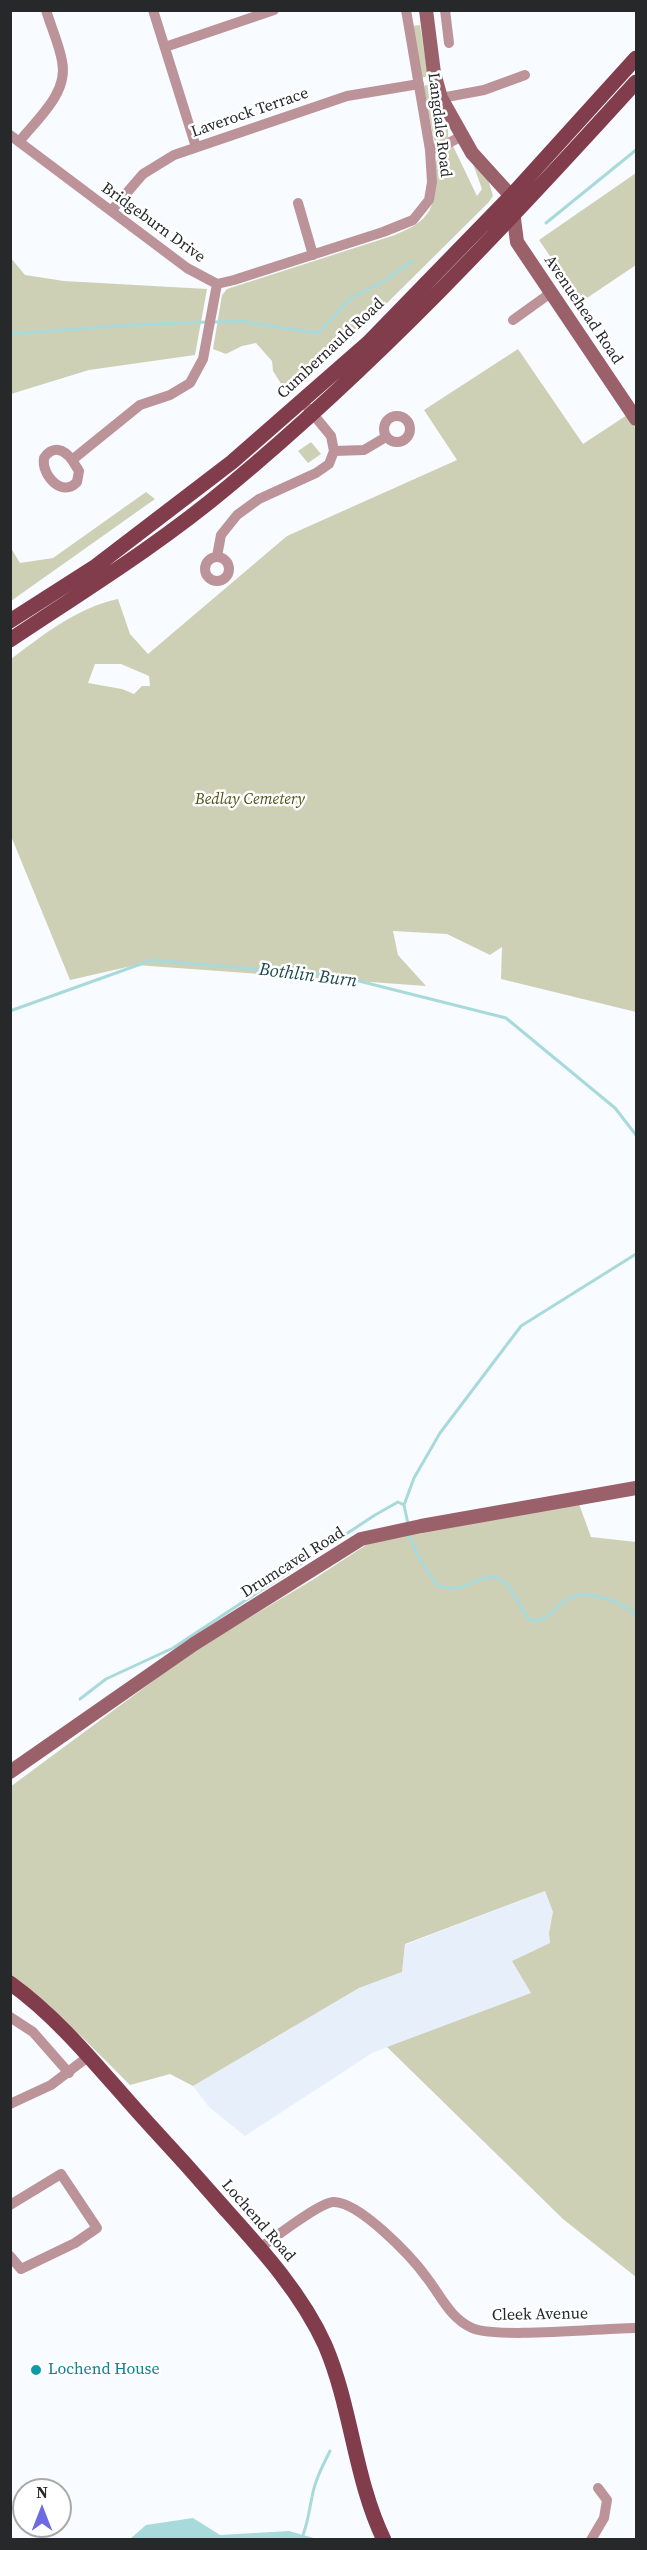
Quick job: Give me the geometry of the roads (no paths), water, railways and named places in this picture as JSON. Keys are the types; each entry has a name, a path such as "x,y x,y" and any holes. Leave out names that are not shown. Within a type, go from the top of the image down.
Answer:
{"main road":[{"name":"Cumbernauld Road","path":"12,639 132,561 229,487 511,195 636,57"},
{"name":"Cumbernauld Road","path":"10,621 96,566 375,355 514,215 636,82"},
{"name":"Lochend Road","path":"10,1983 37,2003 89,2056 260,2248 304,2307 324,2343 345,2402 366,2495 384,2540"}],"street":[{"path":"15,138 50,104 62,83 62,61 46,10"},
{"path":"153,10 196,147"},
{"path":"165,47 274,10"},
{"name":"Langdale Road","path":"313,255 413,220 429,200 432,182 430,150 406,10"},
{"path":"426,10 434,73 441,98 471,153 511,195"},
{"path":"445,10 449,43"},
{"path":"441,98 484,90 525,75"},
{"name":"Laverock Terrace","path":"111,211 153,166 196,147 347,96 419,84"},
{"path":"430,150 462,136"},
{"name":"Bridgeburn Drive","path":"15,138 169,255 217,284"},
{"name":"Avenuehead Road","path":"511,195 517,242 636,419"},
{"path":"72,460 140,405 170,395 190,383 203,359 217,284 313,255 298,203"},
{"path":"513,320 552,292"},
{"path":"217,556 221,535 237,515 258,499 322,470 329,464 334,451 332,436 306,407"},
{"path":"334,451 364,450 386,437"},
{"name":"Drumcavel Road","path":"10,1772 194,1644 361,1539 421,1526 636,1488"},
{"path":"10,2017 33,2032 69,2073"},
{"path":"10,2104 69,2073 89,2056"},
{"path":"10,2205 61,2174 97,2228 75,2243 21,2269 10,2256"},
{"name":"Cleek Avenue","path":"260,2248 331,2202 345,2203 363,2214 417,2264 444,2304 461,2322 475,2330 500,2332 636,2328"},
{"path":"591,2540 604,2517 607,2500 598,2488"}],"water":[{"path":"193,2518 220,2535 289,2531 317,2539 130,2539 146,2525"}],"waterway":[{"path":"546,223 636,150"},
{"path":"214,322 239,321 318,333 351,298 382,282 413,261"},
{"path":"10,334 207,322"},
{"name":"Bothlin Burn","path":"10,1011 152,960 343,977 506,1018 615,1108 636,1135"},
{"name":"Bothlin Burn","path":"408,1524 404,1505 414,1478 440,1433 521,1326 636,1254"},
{"path":"80,1699 106,1679 173,1648 375,1515 398,1502 404,1505"},
{"name":"Bothlin Burn","path":"409,1534 417,1554 438,1586 457,1588 481,1579 493,1577 499,1579 509,1587 532,1621 545,1618 566,1600 578,1595 596,1596 615,1602 636,1616"},
{"path":"303,2535 315,2485 330,2451"}],"place":[{"name":"Lochend House","path":"36,2370"}],"park label":[{"name":"Bedlay Cemetery","path":"250,800"}]}
